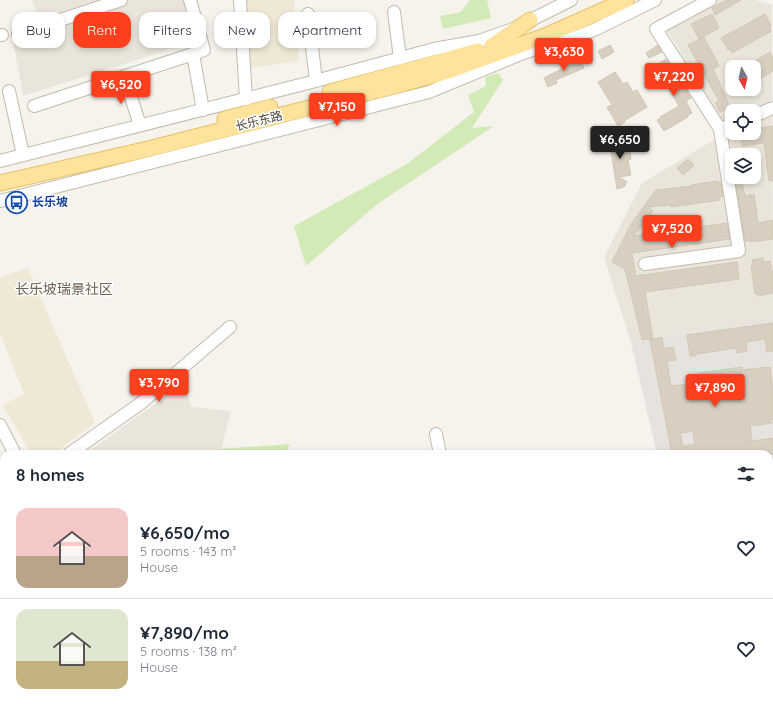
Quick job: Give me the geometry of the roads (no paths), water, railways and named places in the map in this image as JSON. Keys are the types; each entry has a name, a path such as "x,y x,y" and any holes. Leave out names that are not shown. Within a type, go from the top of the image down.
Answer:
{"main road":[{"name":"长乐东路","path":"0,175 317,96 436,64 492,46 601,0"},
{"name":"长乐东路","path":"0,183 148,149 441,73 479,61 538,38 626,0"},
{"path":"492,46 530,20"}],"street":[{"path":"65,18 121,0"},
{"path":"34,106 204,50 190,0"},
{"path":"240,0 246,99"},
{"path":"0,161 316,81 445,46 479,41 513,29 571,0"},
{"path":"0,201 429,92 523,53 576,37 596,29 655,0"},
{"path":"645,264 739,251 720,129 656,29 710,0"},
{"path":"394,12 400,58"},
{"path":"312,48 316,81"},
{"path":"193,54 203,110"},
{"path":"124,76 140,125"},
{"path":"9,91 23,155"},
{"path":"761,113 773,108"},
{"path":"720,129 725,127"},
{"path":"75,450 141,403 230,327"},
{"path":"0,425 13,450"},
{"path":"436,434 439,450"}],"place":[{"name":"长乐坡","path":"17,202"}],"district":[{"name":"长乐坡瑞景社区","path":"64,289"}]}
